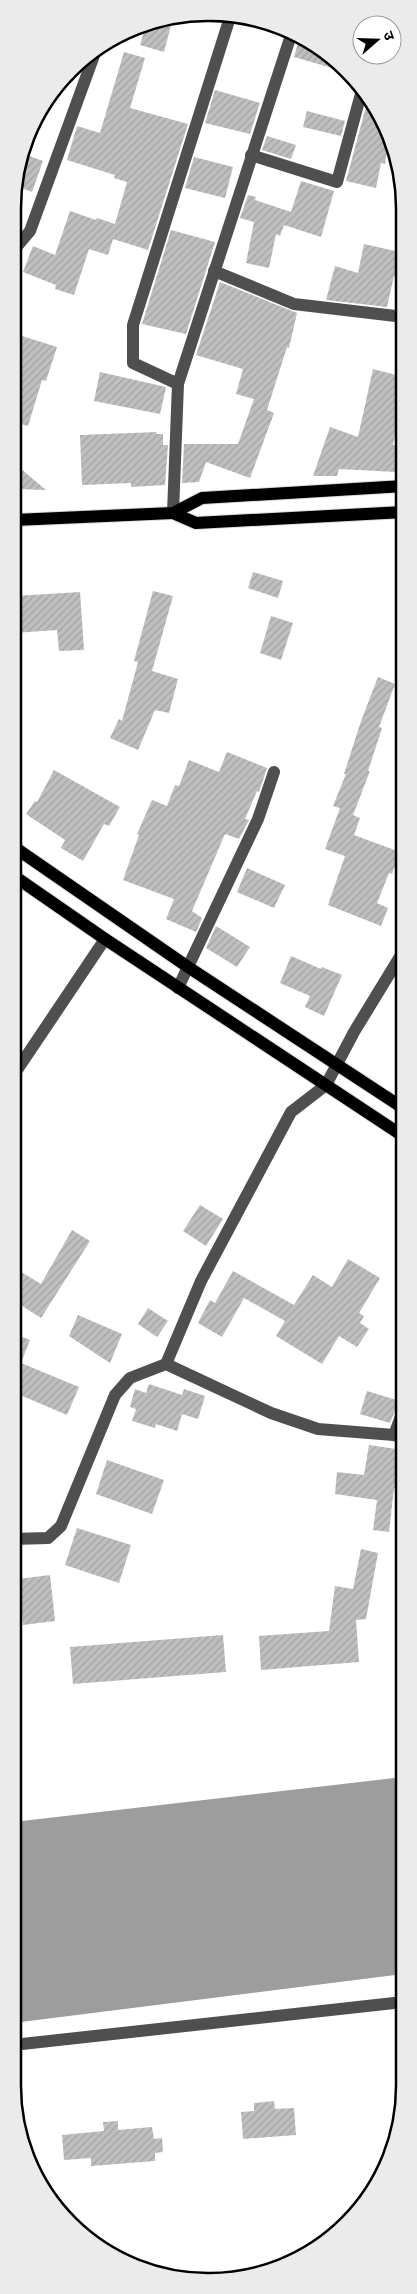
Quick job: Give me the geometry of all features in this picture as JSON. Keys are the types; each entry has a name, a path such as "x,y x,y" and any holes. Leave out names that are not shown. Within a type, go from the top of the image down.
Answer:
{"main road":[{"path":"21,520 174,513 202,498 396,486"},
{"path":"174,513 196,523 396,512"},
{"path":"21,852 188,967 396,1103"},
{"path":"21,881 178,988 396,1131"}],"street":[{"path":"178,384 133,363 133,325 229,23"},
{"path":"174,513 178,384 289,40"},
{"path":"21,242 30,231 91,63"},
{"path":"251,155 337,182 360,98"},
{"path":"214,272 294,304 396,316"},
{"path":"178,988 258,819 274,772"},
{"path":"21,1064 105,939"},
{"path":"21,1539 48,1538 61,1526 116,1396 130,1378 166,1364 201,1281 291,1112 326,1085 354,1032 396,963"},
{"path":"166,1364 271,1413 318,1429 396,1436"},
{"path":"21,2044 396,2003"}],"shaded area":[{"path":"396,1778 396,1975 21,2022 21,1821"}],"building":[{"path":"171,25 164,52 140,45 144,33"},
{"path":"298,44 332,68 294,57"},
{"path":"124,52 145,58 130,108 188,124 148,250 113,239 108,255 89,249 74,295 55,289 56,285 23,272 33,246 55,255 70,211 115,224 127,182 114,178 115,175 67,160 77,126 100,133"},
{"path":"215,90 260,103 250,134 205,123"},
{"path":"366,107 386,148 385,164 381,163 376,188 346,181"},
{"path":"307,111 345,121 341,136 303,127"},
{"path":"267,136 296,145 291,159 262,150"},
{"path":"29,156 43,161 32,192 23,188"},
{"path":"194,157 233,167 225,198 185,188"},
{"path":"301,181 334,191 321,237 284,225 280,236 276,234 269,268 246,263 254,222 240,218 248,195 256,197 255,200 291,212"},
{"path":"171,230 215,242 186,334 142,324"},
{"path":"364,244 396,251 396,276 394,276 387,307 326,300 335,266 358,273"},
{"path":"220,282 297,313 289,348 287,347 267,410 274,413 250,478 206,462 199,482 182,483 184,444 238,444 254,399 236,394 243,369 196,355"},
{"path":"22,336 57,347 46,381 42,380 28,426 21,424"},
{"path":"373,369 396,375 396,430 393,445 396,446 396,472 339,469 337,476 313,476 330,427 358,437"},
{"path":"100,372 166,387 160,414 94,401"},
{"path":"157,432 156,434 163,434 163,445 168,445 165,485 131,487 131,483 82,485 80,435"},
{"path":"21,469 46,490 21,489"},
{"path":"253,572 283,581 278,598 248,588"},
{"path":"153,591 173,596 152,671 178,679 169,713 155,710 138,750 110,738 119,719 122,721 138,662 134,661"},
{"path":"80,592 84,650 59,651 57,630 21,633 21,596"},
{"path":"271,616 293,623 281,660 260,653"},
{"path":"378,677 395,684 379,727 382,728 368,771 370,771 353,815 360,818 354,835 396,851 396,863 392,874 389,873 377,903 388,908 381,926 328,905 345,856 325,849 340,808 333,806 346,774 344,774"},
{"path":"227,752 267,768 259,792 257,791 245,819 249,820 239,839 225,834 192,911 202,918 196,932 166,919 174,899 123,880 139,835 137,834 152,800 167,806 175,785 179,786 189,760 219,772"},
{"path":"54,770 120,807 109,826 104,824 83,861 61,848 65,840 26,814 35,801 37,802"},
{"path":"247,868 285,885 274,908 237,892"},
{"path":"216,926 250,947 237,967 206,948"},
{"path":"291,956 321,969 322,967 342,975 324,1016 305,1007 310,996 280,983"},
{"path":"200,1205 223,1219 206,1246 183,1231"},
{"path":"72,1230 90,1241 41,1318 21,1305 21,1272 41,1284"},
{"path":"348,1259 380,1278 359,1313 364,1316 360,1323 369,1329 357,1347 339,1336 322,1364 276,1336 285,1321 244,1298 222,1337 198,1323 210,1300 215,1303 233,1271 294,1305 313,1275 332,1287"},
{"path":"148,1308 168,1321 157,1337 138,1324"},
{"path":"78,1315 122,1334 110,1363 69,1336"},
{"path":"21,1336 30,1340 21,1363"},
{"path":"21,1363 79,1387 67,1415 21,1395"},
{"path":"149,1384 182,1395 184,1389 205,1396 198,1419 182,1414 177,1431 156,1424 155,1428 132,1421 136,1409 130,1407 135,1389 146,1393"},
{"path":"367,1391 396,1400 396,1408 390,1423 360,1414"},
{"path":"369,1445 396,1449 396,1488 394,1488 389,1532 373,1530 377,1500 335,1494 337,1472 364,1475"},
{"path":"107,1460 164,1480 152,1514 96,1494"},
{"path":"77,1528 131,1545 119,1583 65,1565"},
{"path":"361,1549 378,1553 366,1619 356,1620 359,1662 261,1670 259,1636 329,1631 335,1586 353,1589"},
{"path":"50,1575 55,1621 23,1625 21,1579"},
{"path":"223,1635 226,1672 73,1684 70,1647"},
{"path":"274,2101 275,2109 294,2108 296,2135 243,2139 241,2112 254,2111 254,2103"},
{"path":"118,2121 118,2130 152,2127 154,2139 162,2138 163,2152 155,2153 155,2161 91,2166 91,2158 64,2160 62,2135 104,2131 103,2122"}]}
